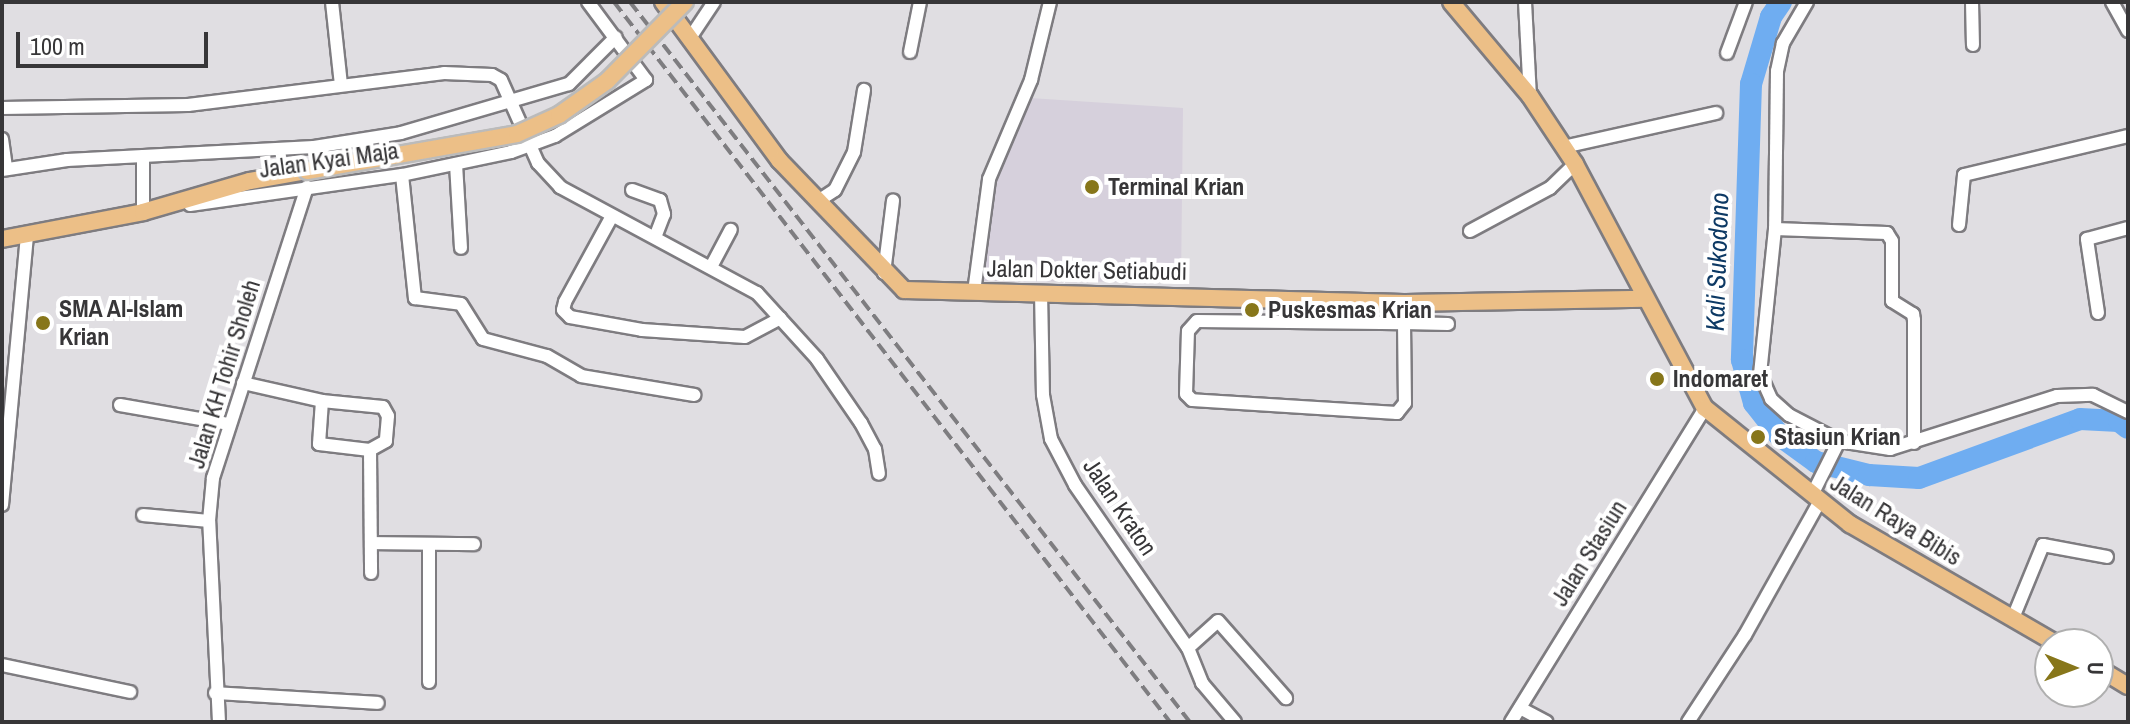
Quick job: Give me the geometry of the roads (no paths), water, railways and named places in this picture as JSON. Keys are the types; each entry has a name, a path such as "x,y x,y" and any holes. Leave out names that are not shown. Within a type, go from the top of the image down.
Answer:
{"main road":[{"name":"Jalan Dokter Setiabudi","path":"663,2 780,161 884,273 904,290 1404,303 1645,299"},
{"path":"2,239 143,209 250,181 307,179 517,134 559,115 607,81 685,2"},
{"name":"Jalan Raya Bibis","path":"1451,2 1530,96 1575,164 1705,408 1850,524 2034,630"}],"street":[{"path":"332,2 341,85"},
{"path":"2,139 4,170 314,147 401,133 569,84 618,40 588,2"},
{"path":"686,32 714,2"},
{"path":"910,52 920,2"},
{"path":"974,292 989,179 1031,80 1050,2"},
{"path":"1525,2 1530,96"},
{"path":"1727,53 1746,2"},
{"path":"1807,2 1783,43 1777,71 1775,229 1760,374 1763,388 1789,415 1837,444 1890,449 2057,396 2093,395 2128,412"},
{"path":"1972,2 1973,45"},
{"path":"2112,2 2128,31"},
{"name":"Jalan Kyai Maja","path":"307,179 402,175 456,164 527,141 555,136 646,80 618,40"},
{"path":"2,108 188,105 341,85 487,73 501,80 527,141 560,187 712,265 757,293 817,359 861,423 875,449 879,474"},
{"path":"818,201 835,190 854,152 864,90"},
{"path":"1563,147 1716,113"},
{"path":"1959,225 1964,175 2128,136"},
{"path":"142,160 143,209"},
{"path":"456,164 461,248"},
{"path":"1470,231 1550,188 1575,164"},
{"path":"402,175 415,298 461,304 483,339 542,355 581,376 694,395"},
{"name":"Jalan KH Tohir Sholeh","path":"219,722 215,693 209,521 213,478 307,179"},
{"path":"632,190 660,200 664,214 655,237"},
{"path":"884,273 893,201"},
{"path":"612,216 565,302 563,310 570,317 642,330 745,337 780,318"},
{"path":"2098,313 2087,239 2128,228"},
{"path":"1775,229 1887,233 1892,241 1892,301 1913,314 1914,320 1914,443"},
{"path":"712,265 731,230"},
{"path":"2,505 27,233"},
{"name":"Jalan Kraton","path":"1041,292 1045,421 1075,485 1188,648 1202,683 1235,722"},
{"path":"1404,303 1404,323 1405,403 1397,413 1192,400 1186,394 1188,331 1197,321 1404,323 1448,324"},
{"path":"243,383 322,401 387,410 386,441 370,450 319,444 322,401"},
{"path":"120,405 229,424"},
{"name":"Jalan Stasiun","path":"1511,722 1705,408"},
{"path":"1688,722 1745,635 1816,498 1837,444"},
{"path":"370,450 371,573"},
{"path":"143,515 209,521"},
{"path":"372,543 474,544"},
{"path":"429,545 429,682"},
{"path":"2013,618 2043,545 2107,557"},
{"path":"1188,648 1218,621 1286,698"},
{"path":"2,665 130,692"},
{"path":"215,693 378,703"},
{"path":"1520,708 1546,722"}],"waterway":[{"name":"Kali Sukodono","path":"1781,2 1771,17 1751,84 1742,360 1754,403 1779,435 1816,462 1869,475 1919,478 2080,419 2119,421 2128,428"}],"railway":[{"path":"614,2 1170,722"},
{"path":"630,2 1190,722"}],"place":[{"name":"Terminal Krian","path":"1092,187"},
{"name":"Puskesmas Krian","path":"1252,310"},
{"name":"SMA Al-Islam Krian","path":"43,323"},
{"name":"Indomaret","path":"1657,379"},
{"name":"Stasiun Krian","path":"1758,437"}]}
